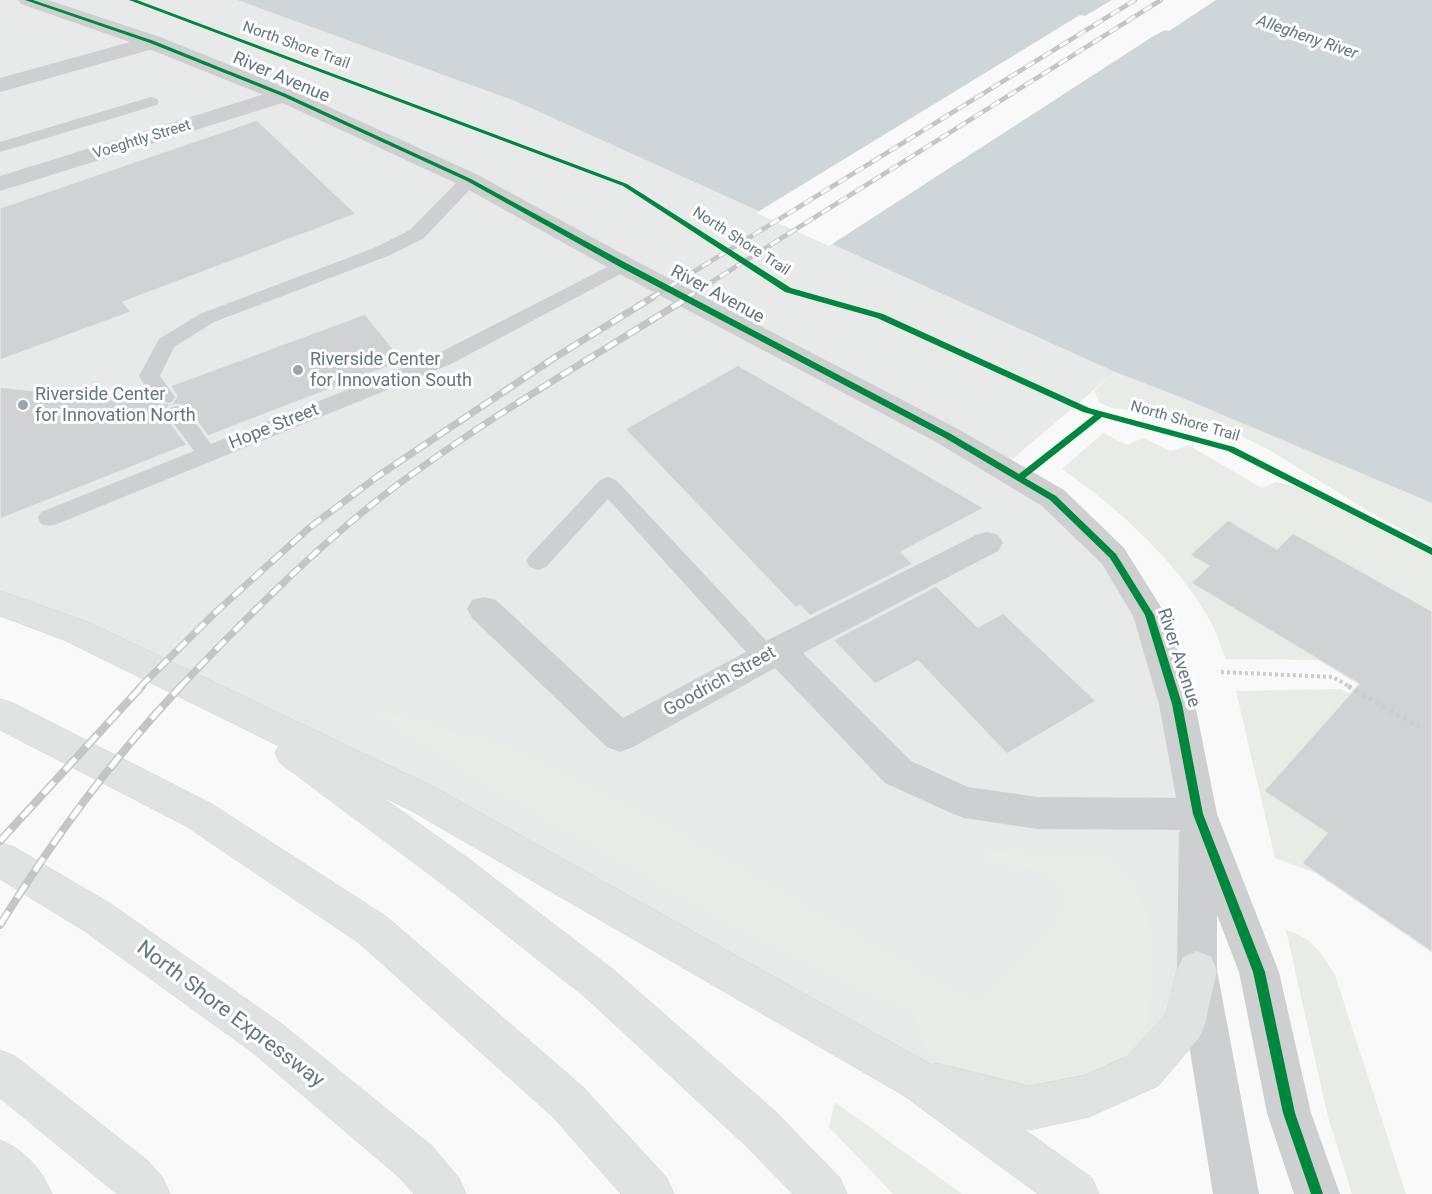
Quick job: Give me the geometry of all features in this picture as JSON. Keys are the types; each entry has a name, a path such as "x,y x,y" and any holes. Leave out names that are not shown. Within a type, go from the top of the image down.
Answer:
{"highway":[{"path":"0,603 76,631 423,799 918,1080 1076,1194"},
{"path":"225,704 455,871 600,984 760,1128 824,1194"},
{"path":"0,713 199,815 373,930 568,1102 651,1194"},
{"name":"North Shore Expressway","path":"0,859 98,918 267,1038 416,1162 443,1194"},
{"path":"918,1080 1029,1108 1089,1096 1143,1071 1184,1024 1197,970"},
{"path":"0,1071 132,1177 147,1194"},
{"path":"0,1162 29,1194"}],"street":[{"name":"River Avenue","path":"28,0 152,42 284,95 469,180 623,265 948,436 1053,498 1113,556 1149,615 1177,704 1198,814"},
{"path":"0,85 152,42"},
{"name":"Voeghtly Street","path":"0,184 284,95"},
{"name":"Goodrich Street","path":"484,609 620,737 772,654 987,543"},
{"path":"772,654 898,772 964,802 1038,813 1198,814"},
{"path":"1198,814 1197,970 1236,1194"},
{"path":"1198,814 1259,972 1288,1113 1317,1194"}],"lane":[{"path":"0,147 151,102"},
{"path":"207,454 149,376 166,343 207,318 381,252 417,234 469,180"},
{"name":"Hope Street","path":"49,518 444,359 623,265"},
{"path":"538,561 608,485 772,654"}],"path":[{"path":"1221,672 1333,676 1419,727"}],"shaded area":[{"path":"0,0 237,0 515,101 1115,372 1002,468 1113,556 1198,814 1184,1024 1089,1096 918,1080 423,799 0,603"},
{"path":"1115,372 1432,503 1432,545 1373,514 1271,451 1211,421 1112,408 1100,403 1094,391"},
{"path":"1103,433 1127,445 1143,438 1171,451 1188,445 1262,488 1276,482 1297,487 1432,555 1432,611 1293,533 1277,549 1228,521 1190,555 1209,566 1191,583 1319,660 1226,659 1208,617 1162,555 1123,517 1062,469"},
{"path":"1341,689 1413,733 1265,791 1327,833 1318,874 1275,858 1236,691"},
{"path":"367,707 520,752 689,840 975,1004 1061,923 1064,887 1041,870 981,862 983,850 1061,857 1087,856 1113,862 1128,880 1146,909 1153,949 1148,1022 1132,1050 1110,1065 1058,1085 1022,1090 986,1088 927,1051 912,1012 906,1008 756,938 493,787"},
{"path":"1286,930 1310,942 1335,975 1406,1194 1352,1194 1328,1117"},
{"path":"835,1102 962,1194 893,1194 829,1127"}],"water":[{"name":"Allegheny River","path":"237,0 1432,0 1432,503 1115,372 515,101"}],"pier":[{"path":"1112,0 1216,0 1169,31 1165,30 1152,37 829,246 756,213 1080,15 1085,16"}],"building":[{"path":"257,120 356,214 123,302 131,312 0,360 0,208"},
{"path":"365,314 403,361 208,436 186,407 178,404 169,406 164,414 187,445 0,519 0,387 123,401 148,394 160,403 172,404 177,396 170,386"},
{"path":"738,365 984,508 901,552 913,564 810,616 800,605 796,608 625,429"},
{"path":"1228,520 1277,549 1293,533 1432,611 1432,952 1302,863 1327,833 1264,791 1359,684 1191,583 1209,566 1190,555"},
{"path":"936,586 978,627 1003,613 1096,701 1007,754 918,661 875,684 833,640"}],"railway":[{"path":"651,298 1135,0"},
{"path":"686,298 1161,0"},
{"path":"140,687 217,611 309,528 378,476 554,358 653,297"},
{"path":"180,687 307,560 388,492 498,415 689,297"},
{"path":"0,841 142,686"},
{"path":"0,925 84,801 130,743 181,686"}],"cycle path":[{"path":"28,0 152,42 284,95 469,180 623,265 948,436 1053,498 1113,556 1149,615 1177,704 1198,814 1259,972 1289,1113 1317,1194"},
{"name":"North Shore Trail","path":"132,0 625,185 788,290 880,316 1086,410 1231,449 1432,552"},
{"path":"1019,478 1100,414"}],"place":[{"name":"Riverside Center for Innovation South","path":"298,370"},
{"name":"Riverside Center for Innovation North","path":"23,405"}]}
